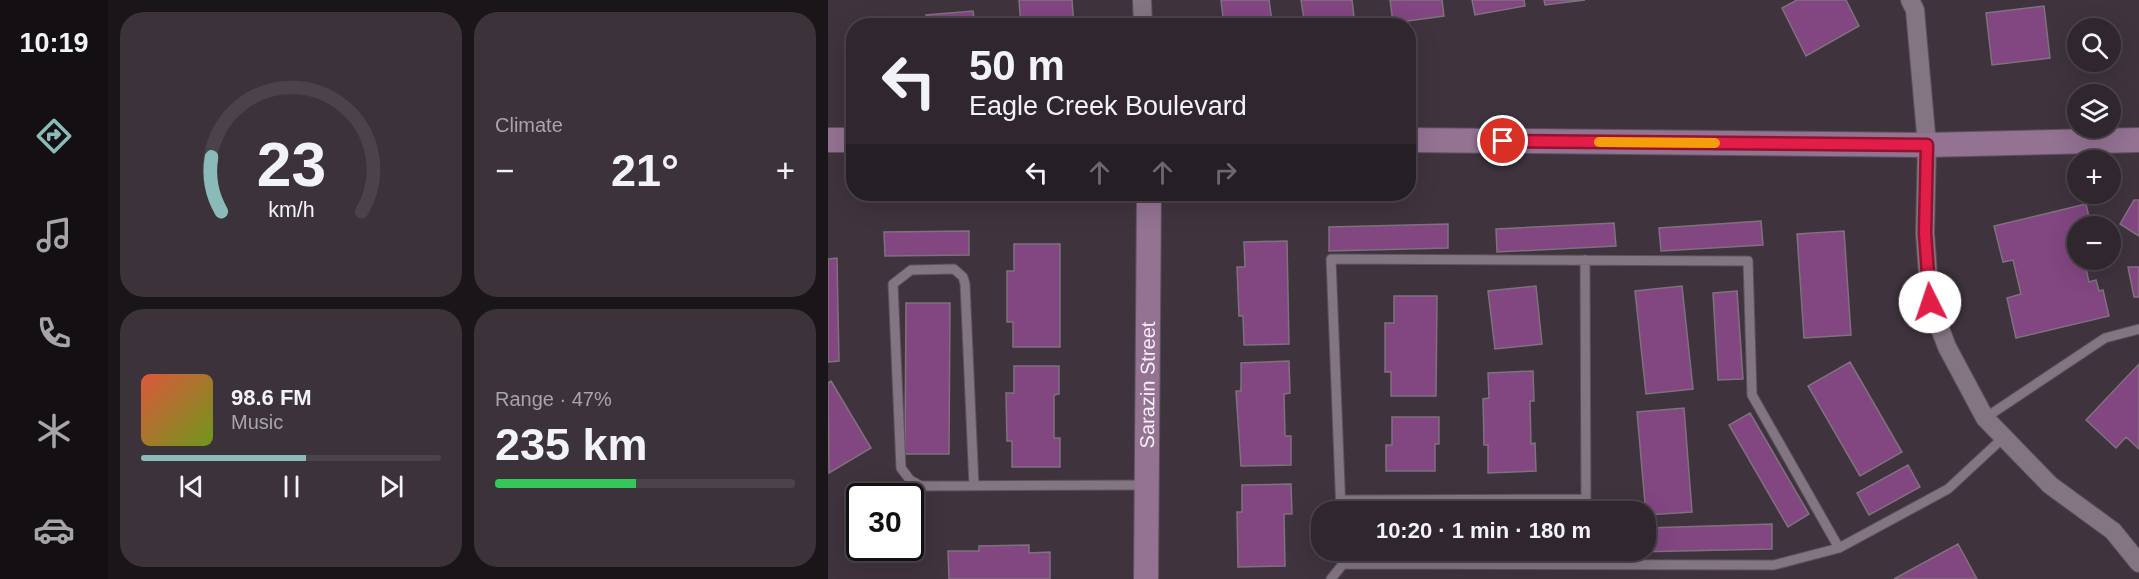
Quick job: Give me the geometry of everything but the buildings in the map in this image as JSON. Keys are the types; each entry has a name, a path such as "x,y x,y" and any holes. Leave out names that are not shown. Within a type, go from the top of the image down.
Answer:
{"street":[{"path":"1142,0 1143,18"},
{"path":"1910,0 1915,10 1927,145 1925,233 1930,302 1947,347 1985,418 2050,485 2113,531 2139,562"},
{"path":"828,140 846,140"},
{"path":"1416,140 1927,145 2139,140"},
{"name":"Sarazin Street","path":"1146,579 1149,201"}],"lane":[{"path":"1585,260 1586,499 1340,500 1331,259 1585,260 1748,261 1752,395 1839,548"},
{"path":"974,486 963,277 954,269 912,270 894,284 901,468 910,480 921,486 974,486 1147,485"},
{"path":"1985,418 2105,338 2139,329"},
{"path":"1331,579 1342,564 1774,565 1839,548 1948,489 2004,437"}],"slow traffic":[{"path":"1599,142 1715,143"}],"route":[{"path":"1503,141 1927,145 1925,233 1930,302"}]}
